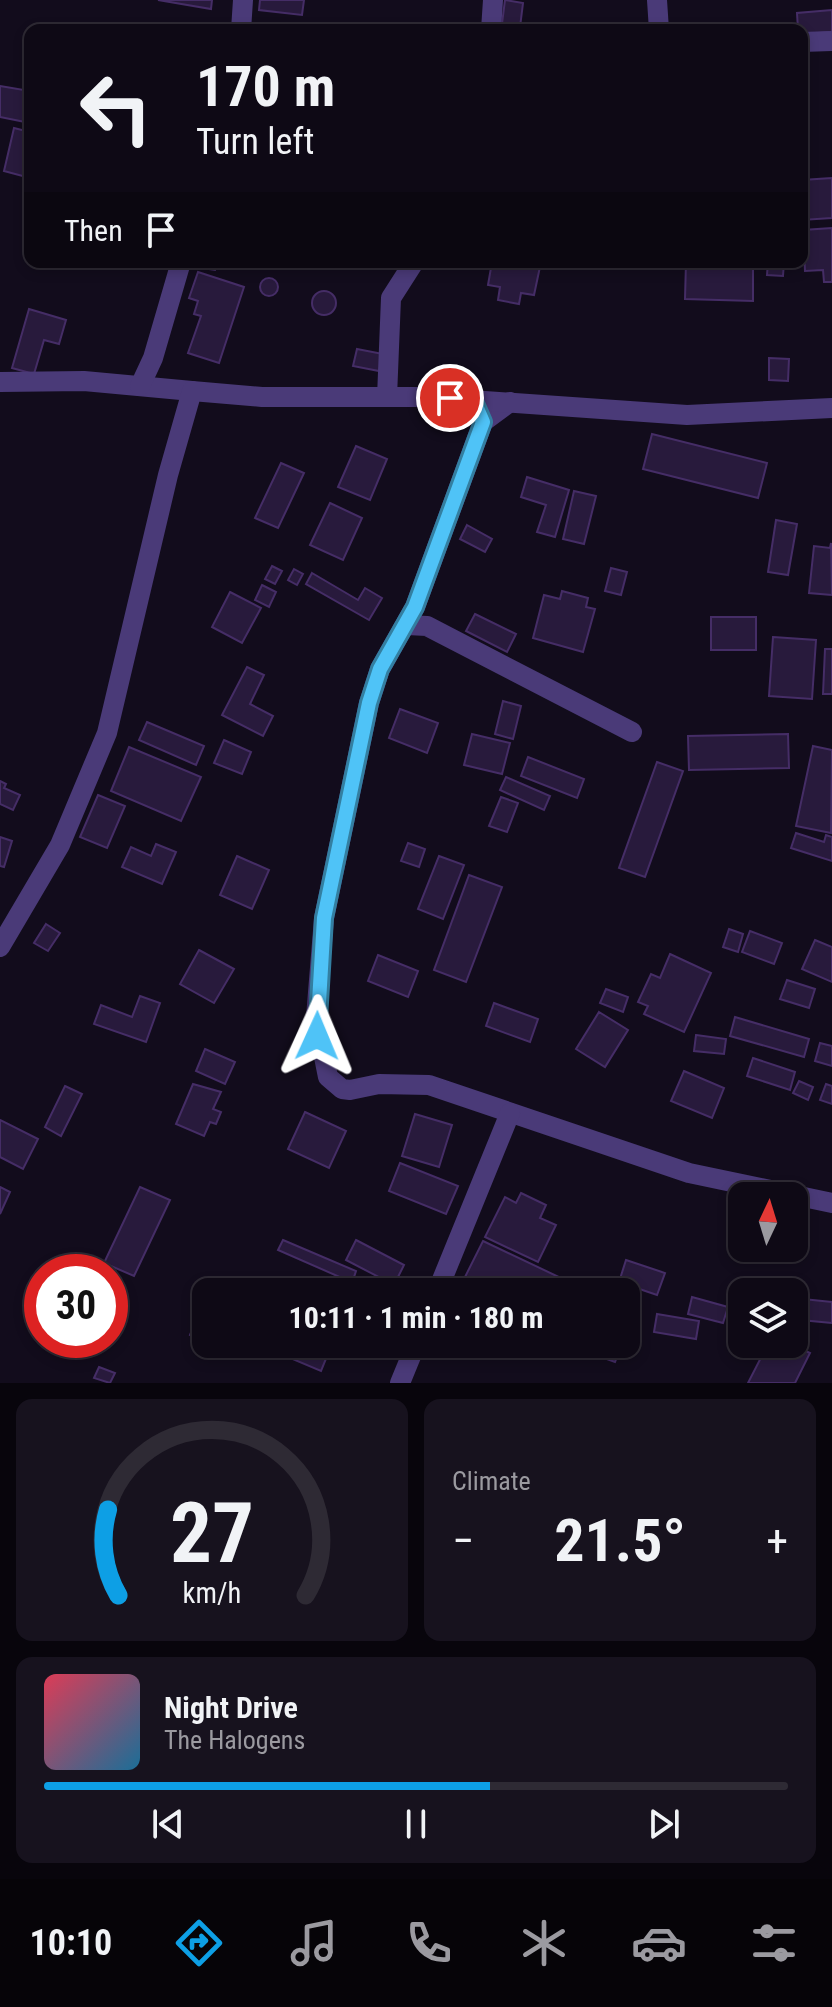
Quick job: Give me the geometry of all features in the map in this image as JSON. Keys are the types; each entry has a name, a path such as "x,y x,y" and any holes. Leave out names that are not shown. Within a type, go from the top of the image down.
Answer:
{"street":[{"path":"241,24 243,0"},
{"path":"491,24 493,0"},
{"path":"657,0 659,24"},
{"path":"808,42 832,41"},
{"path":"140,386 153,358 179,268"},
{"path":"387,397 391,298 410,268"},
{"path":"0,382 84,381 262,397 473,399 687,415 832,408"},
{"path":"0,947 60,845 107,733 168,475 192,391"},
{"path":"473,399 483,422"},
{"path":"510,402 483,422 416,619 380,669 369,703 324,918 316,1017 321,1057 328,1077 342,1089 379,1084 429,1085 689,1173 832,1203"},
{"path":"416,619 632,732"},
{"path":"443,1278 510,1113"},
{"path":"400,1383 410,1358"}],"building":[{"path":"158,0 212,0 211,9"},
{"path":"260,0 304,0 302,15 259,10"},
{"path":"505,0 523,3 520,24 502,24"},
{"path":"832,10 832,32 808,34 808,24 798,24 797,13"},
{"path":"0,86 24,90 24,122 0,117"},
{"path":"14,128 24,130 24,176 4,171"},
{"path":"832,178 832,218 808,220 808,180"},
{"path":"832,228 832,282 824,282 823,270 805,271 808,268 808,230"},
{"path":"491,268 540,268 534,295 521,293 519,304 498,300 500,287 488,285"},
{"path":"686,268 753,268 753,301 685,299"},
{"path":"768,268 784,268 783,276 767,275"},
{"path":"198,272 244,287 219,363 188,353 201,316 194,314 198,301 189,298"},
{"path":"269,278 278,287 269,296 260,287"},
{"path":"324,291 335,298 336,303 329,314 324,315 313,308 312,303 319,292"},
{"path":"29,309 66,320 59,344 44,340 34,374 12,368"},
{"path":"357,349 383,354 379,371 353,366"},
{"path":"769,358 789,359 788,381 769,380"},
{"path":"652,434 767,463 758,498 643,469"},
{"path":"356,446 387,459 370,500 338,487"},
{"path":"281,463 304,473 278,528 255,518"},
{"path":"527,477 569,490 555,537 537,532 546,505 521,497"},
{"path":"574,491 596,496 584,544 563,539"},
{"path":"330,503 362,518 343,560 310,545"},
{"path":"776,520 797,524 788,575 768,572"},
{"path":"467,525 492,539 485,552 460,539"},
{"path":"831,543 832,595 809,593 814,546 830,548"},
{"path":"272,566 282,571 275,584 265,579"},
{"path":"611,568 627,572 621,595 605,591"},
{"path":"294,569 303,574 297,585 288,580"},
{"path":"312,573 358,600 365,588 382,598 369,620 306,584"},
{"path":"262,585 276,592 269,607 255,600"},
{"path":"562,591 588,598 586,607 595,609 583,652 533,638 544,595 560,599"},
{"path":"230,592 261,608 242,643 212,627"},
{"path":"475,614 516,634 507,652 466,631"},
{"path":"711,617 756,617 756,650 711,650"},
{"path":"773,637 816,640 812,699 769,696"},
{"path":"825,649 832,649 832,694 823,694"},
{"path":"247,667 264,675 250,704 273,716 263,736 222,715"},
{"path":"503,701 521,706 513,739 495,734"},
{"path":"400,709 438,723 427,753 389,738"},
{"path":"147,722 204,746 196,765 139,740"},
{"path":"472,734 510,743 502,774 464,765"},
{"path":"788,734 789,768 689,770 688,736"},
{"path":"224,740 251,752 242,774 214,763"},
{"path":"813,746 832,750 831,833 796,826"},
{"path":"129,747 201,777 181,821 111,791"},
{"path":"528,757 584,779 577,798 521,776"},
{"path":"657,762 683,771 645,877 619,868"},
{"path":"506,777 550,796 544,810 500,790"},
{"path":"0,781 6,784 4,788 20,795 13,810 0,804"},
{"path":"98,795 125,806 107,848 80,837"},
{"path":"501,797 518,803 507,832 489,826"},
{"path":"796,833 824,842 826,835 832,837 832,861 791,848"},
{"path":"0,837 12,841 4,867 0,866"},
{"path":"408,843 425,849 419,867 401,861"},
{"path":"156,844 176,852 162,884 122,867 131,847 151,856"},
{"path":"237,856 269,870 252,909 220,895"},
{"path":"439,856 464,865 443,919 418,909"},
{"path":"469,875 502,887 466,982 434,970"},
{"path":"46,924 60,933 48,951 34,943"},
{"path":"729,929 743,934 738,952 723,947"},
{"path":"750,931 782,943 774,964 742,952"},
{"path":"815,940 832,947 832,982 802,969"},
{"path":"199,950 234,969 214,1003 180,984"},
{"path":"670,954 711,973 684,1032 644,1014 648,1006 638,1002 651,974 660,978"},
{"path":"378,955 418,971 408,997 368,981"},
{"path":"787,980 815,989 809,1008 780,999"},
{"path":"606,989 628,997 623,1012 600,1003"},
{"path":"140,996 160,1003 146,1042 94,1024 101,1005 132,1017"},
{"path":"494,1003 538,1019 530,1042 486,1026"},
{"path":"599,1012 628,1030 605,1067 576,1049"},
{"path":"735,1017 809,1039 804,1057 730,1036"},
{"path":"696,1035 726,1039 724,1054 694,1051"},
{"path":"820,1043 832,1046 832,1066 815,1061"},
{"path":"205,1049 235,1062 225,1084 196,1071"},
{"path":"753,1058 795,1072 790,1090 747,1076"},
{"path":"684,1071 724,1088 712,1118 671,1101"},
{"path":"799,1081 813,1087 808,1100 793,1093"},
{"path":"193,1084 221,1092 213,1109 221,1112 216,1124 210,1122 204,1136 176,1124"},
{"path":"826,1084 832,1086 832,1104 820,1100"},
{"path":"65,1086 82,1094 61,1136 45,1127"},
{"path":"305,1112 346,1131 329,1168 288,1149"},
{"path":"415,1114 452,1125 439,1167 402,1156"},
{"path":"0,1120 38,1139 23,1169 0,1157"},
{"path":"400,1163 458,1186 446,1214 389,1191"},
{"path":"0,1187 10,1192 0,1214"},
{"path":"140,1187 170,1200 134,1276 128,1273 128,1254 108,1254"},
{"path":"521,1193 546,1205 540,1218 556,1225 538,1262 485,1237 505,1197 516,1203"},
{"path":"283,1240 356,1271 354,1278 342,1278 278,1250"},
{"path":"356,1240 404,1265 398,1278 381,1278 346,1260"},
{"path":"483,1241 561,1278 464,1278"},
{"path":"626,1260 665,1273 657,1295 640,1289 640,1278 620,1278"},
{"path":"692,1297 728,1307 723,1323 688,1314"},
{"path":"808,1300 832,1302 832,1323 808,1321"},
{"path":"657,1314 699,1321 696,1339 654,1332"},
{"path":"290,1358 326,1358 321,1371"},
{"path":"761,1358 808,1358 795,1383 748,1383"},
{"path":"99,1367 115,1373 110,1383 94,1378"}],"route":[{"path":"317,1036 324,918 369,703 380,669 415,607 460,493 483,422 473,399 450,398"}]}
